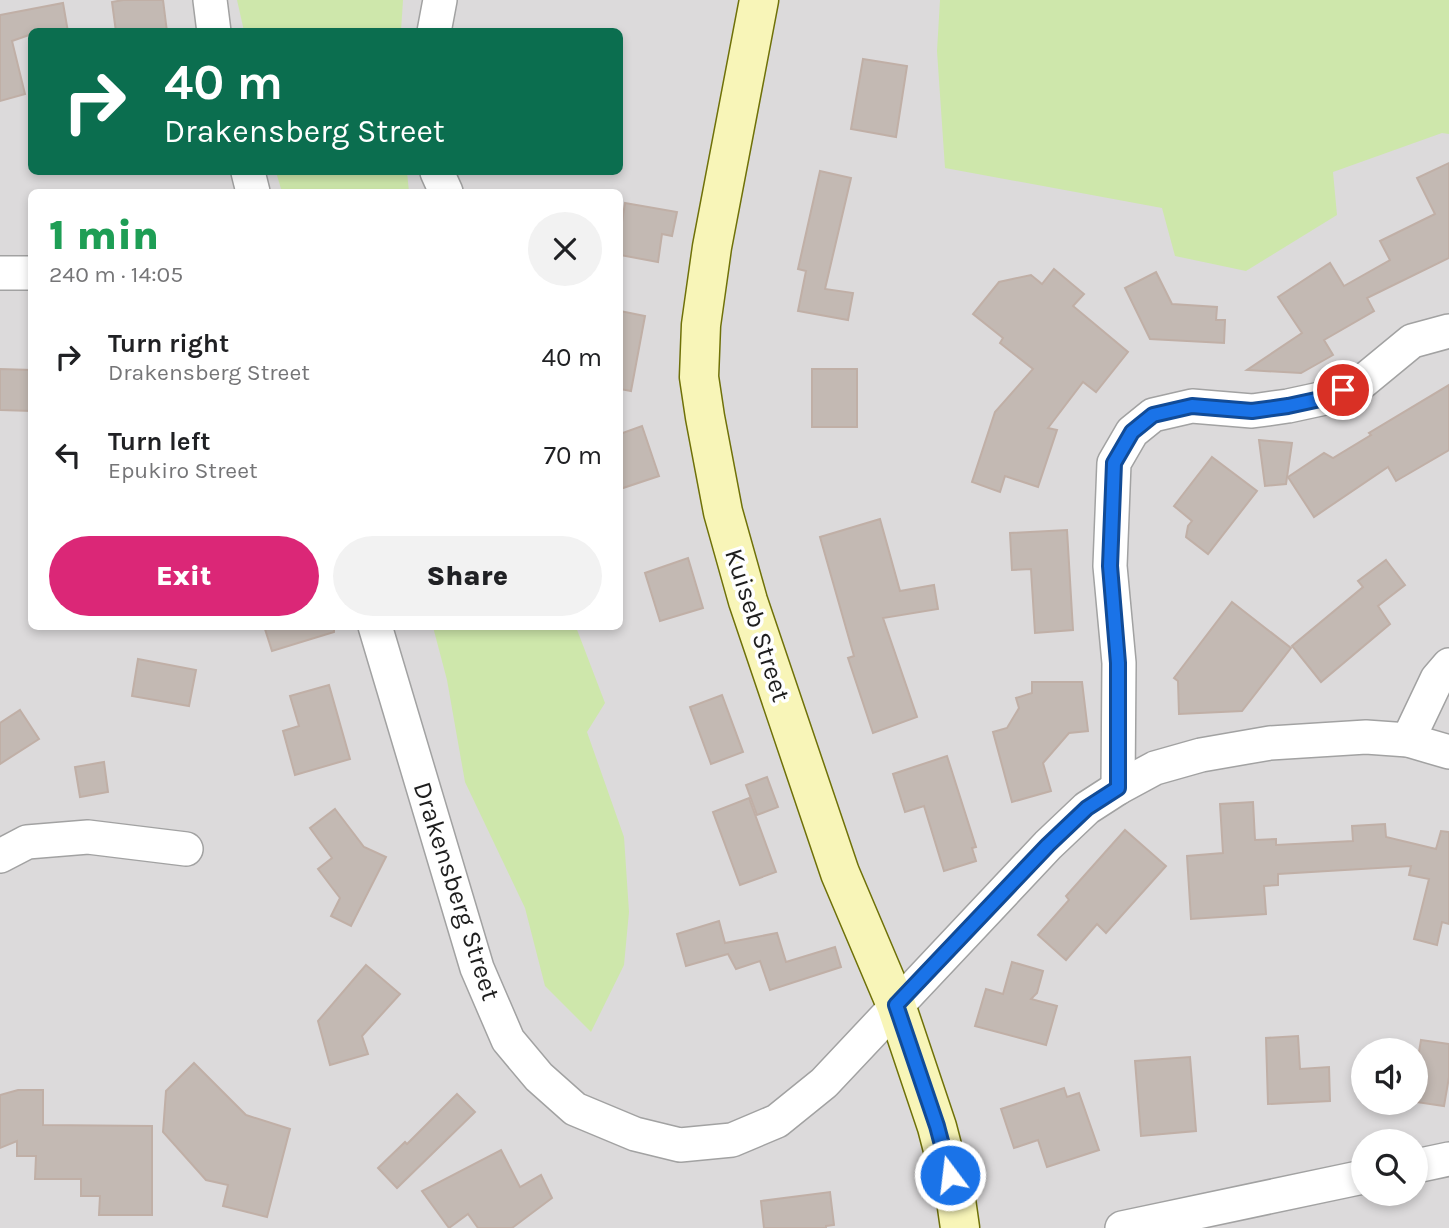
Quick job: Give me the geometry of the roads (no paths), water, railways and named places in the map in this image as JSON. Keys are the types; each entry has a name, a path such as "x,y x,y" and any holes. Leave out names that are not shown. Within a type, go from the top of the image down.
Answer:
{"street":[{"path":"210,0 214,28"},
{"path":"435,28 440,0"},
{"name":"Kuiseb Street","path":"760,0 712,247 701,325 699,377 723,512 748,601 840,873 896,1005 937,1126 956,1200 960,1228"},
{"path":"0,273 28,272"},
{"path":"1118,788 1118,663 1110,566 1114,463 1132,432 1153,415 1192,406 1252,411 1325,398 1362,383 1412,341 1449,331"},
{"name":"Drakensberg Street","path":"376,630 477,968 508,1040 539,1077 575,1109 635,1134 680,1145 732,1140 777,1121 796,1106 824,1083 1048,845 1087,808 1155,768 1201,755 1270,743 1366,737 1408,740 1449,752"},
{"path":"1408,740 1437,679 1449,665"},
{"path":"0,856 27,842 88,837 186,849"},
{"path":"1428,1163 1449,1159"},
{"path":"1122,1228 1351,1180"}]}
